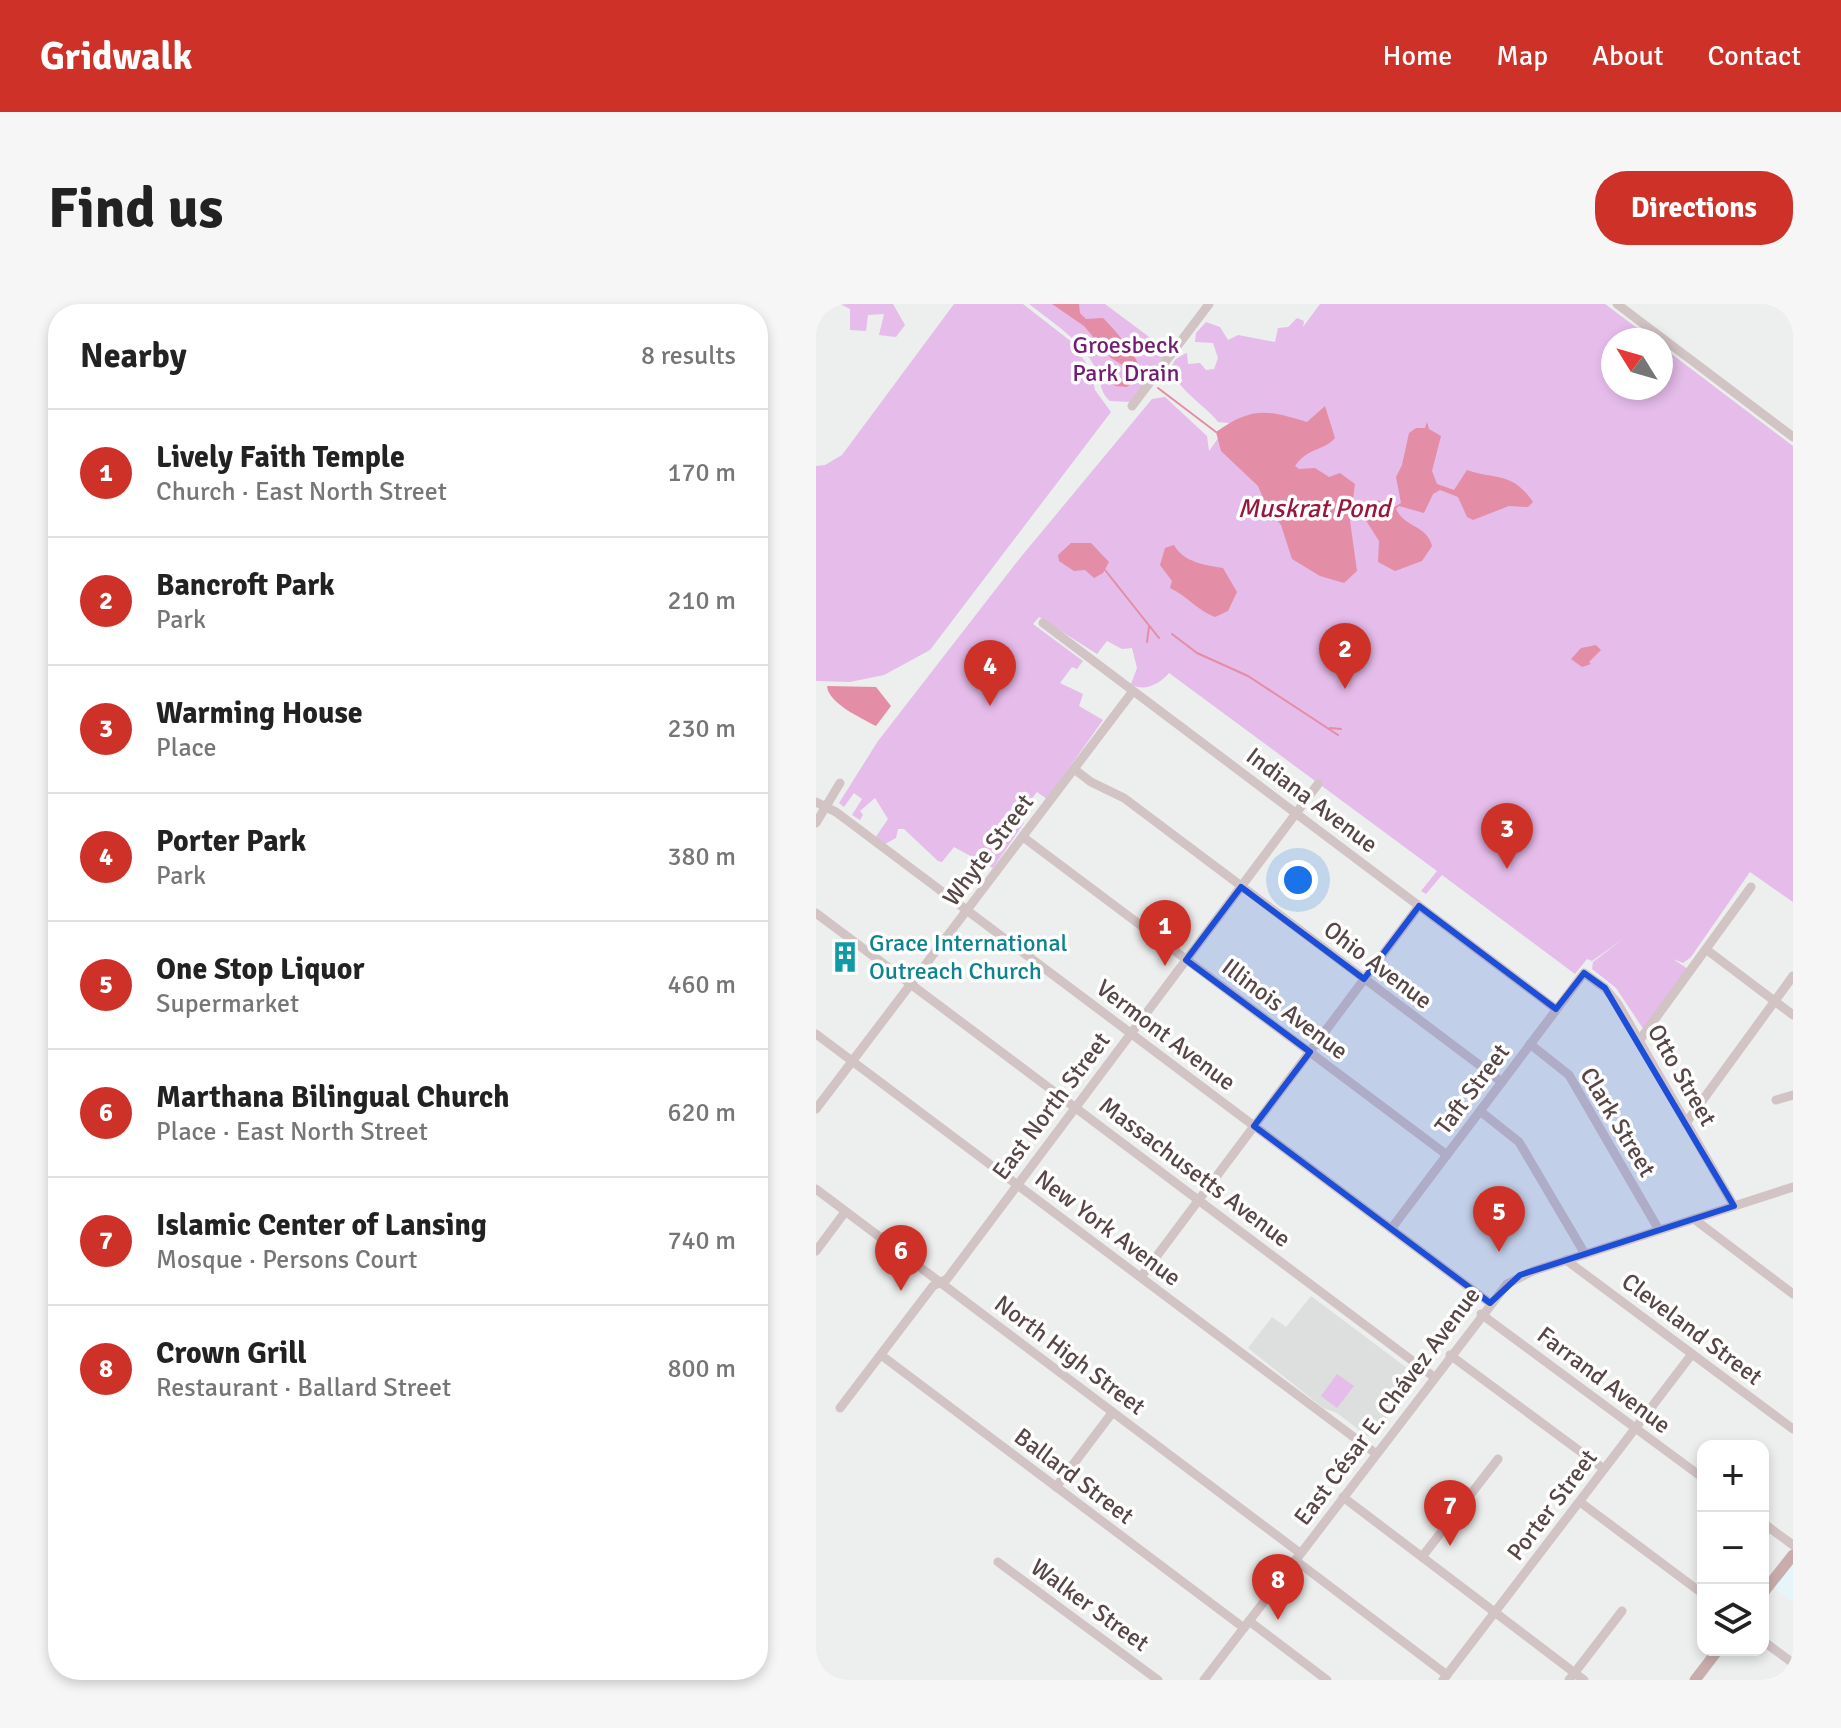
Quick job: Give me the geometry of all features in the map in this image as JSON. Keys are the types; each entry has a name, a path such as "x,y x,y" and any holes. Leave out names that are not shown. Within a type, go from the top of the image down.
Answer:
{"main road":[{"path":"1769,1585 1793,1555"},
{"path":"1695,1680 1713,1656"}],"street":[{"path":"1132,406 1209,304"},
{"path":"1617,304 1793,437"},
{"name":"Indiana Avenue","path":"1043,623 1556,1009"},
{"name":"Whyte Street","path":"816,1109 1133,691"},
{"name":"Ohio Avenue","path":"1074,769 1124,798 1502,1082"},
{"path":"816,823 840,783"},
{"name":"East North Street","path":"840,1408 933,1286 947,1279 1318,784"},
{"name":"Vermont Avenue","path":"816,802 828,807 968,911 1490,1303"},
{"name":"Illinois Avenue","path":"1023,837 1447,1155"},
{"path":"1639,1041 1751,887"},
{"path":"1141,1277 1419,906"},
{"name":"Massachusetts Avenue","path":"816,913 1434,1377"},
{"path":"1707,950 1793,1015"},
{"name":"Taft Street","path":"1391,1229 1584,973"},
{"name":"Otto Street","path":"1584,973 1612,995 1734,1206"},
{"path":"1686,1123 1793,976"},
{"name":"New York Avenue","path":"816,1034 1375,1453"},
{"name":"Clark Street","path":"1530,1044 1569,1075 1659,1230"},
{"path":"1776,1100 1793,1095"},
{"path":"1480,1111 1519,1142 1585,1254"},
{"name":"East César E. Chávez Avenue","path":"1204,1680 1501,1289 1520,1275 1793,1187"},
{"name":"North High Street","path":"816,1189 1298,1557 1445,1678"},
{"path":"816,1251 845,1212"},
{"path":"1694,1219 1793,1294"},
{"name":"Cleveland Street","path":"1566,1260 1793,1429"},
{"name":"Farrand Avenue","path":"1481,1314 1697,1474"},
{"name":"Porter Street","path":"1445,1678 1692,1354"},
{"name":"Ballard Street","path":"881,1355 1056,1487 1327,1680"},
{"path":"1450,1355 1604,1469"},
{"path":"1056,1487 1112,1413"},
{"path":"1422,1557 1498,1459"},
{"path":"1343,1497 1495,1612 1572,1676 1584,1680"},
{"path":"1580,1502 1697,1590"},
{"path":"1769,1527 1793,1545"},
{"name":"Walker Street","path":"998,1562 1158,1680"},
{"path":"1572,1676 1622,1611"},
{"path":"1769,1645 1793,1663"}],"highlighted area":[{"path":"1241,887 1364,979 1419,906 1556,1009 1584,973 1605,988 1734,1206 1520,1275 1490,1303 1254,1126 1310,1052 1186,960"}],"shaded area":[{"path":"1311,1296 1415,1374 1415,1380 1372,1435 1367,1436 1337,1413 1323,1408 1248,1348 1272,1317 1286,1327"},
{"path":"1793,1563 1793,1602 1774,1588"}],"green space":[{"path":"840,304 893,304 905,325 896,337 879,335 884,314 868,315 866,331 850,330 850,309"},
{"path":"954,304 1023,304 1073,343 1091,371 1095,390 1111,412 930,650 884,675 850,682 816,681 816,466 825,465 842,455"},
{"name":"Groesbeck Park Drain","path":"1029,304 1105,304 1168,351 1131,402 1110,401 1095,367 1082,348"},
{"path":"1320,304 1605,304 1637,328 1601,328 1601,400 1673,400 1673,355 1793,446 1793,902 1750,872 1691,957 1683,963 1673,959 1688,969 1644,1030 1616,988 1592,969 1593,962 1623,939 1592,961 1587,959 1575,974 1442,875 1426,894 1421,891 1437,871 1169,673 1152,686 1136,687 1131,684 1137,668 1132,648 1122,649 1107,641 1097,654 1039,617 1033,624 1083,661 1077,669 1072,667 1060,683 1083,694 1079,706 1103,720 1047,799 1037,792 1017,817 1024,823 993,868 954,847 942,862 938,861 904,829 898,829 896,838 885,844 875,838 888,819 875,798 860,811 863,815 860,820 852,815 862,799 854,793 844,807 839,803 878,741 1020,558 1152,399 1165,397 1207,436 1209,451 1229,423 1218,422 1182,387 1172,368 1176,360 1187,353 1188,364 1200,363 1206,370 1214,369 1218,358 1213,343 1195,342 1196,333 1206,322 1220,327 1228,340 1238,335 1275,342 1278,328 1288,327 1297,318 1304,321 1303,327"},
{"path":"1337,1374 1354,1386 1337,1408 1321,1396"}],"water":[{"path":"1052,304 1079,304 1080,313 1086,319 1103,318 1136,359 1140,372 1137,378 1127,387 1115,386 1111,369 1115,368 1120,383 1132,371 1111,358 1084,326"},
{"name":"Muskrat Pond","path":"1325,406 1335,438 1305,455 1295,466 1299,469 1315,468 1329,477 1340,473 1355,484 1350,521 1357,571 1344,583 1320,576 1292,559 1281,525 1267,507 1258,486 1221,451 1216,432 1250,414 1271,413 1307,422"},
{"path":"1427,422 1429,429 1441,436 1432,471 1437,484 1454,490 1467,470 1510,481 1518,485 1533,502 1528,507 1509,506 1473,520 1467,517 1458,497 1440,490 1433,494 1424,513 1399,506 1396,509 1400,515 1426,534 1432,546 1422,561 1395,571 1378,562 1379,541 1365,519 1378,500 1393,508 1401,503 1396,477 1409,433 1416,428 1425,428"},
{"path":"1071,543 1091,543 1109,562 1103,573 1094,578 1085,570 1074,571 1059,561 1058,555"},
{"path":"1174,545 1189,559 1223,568 1237,592 1228,611 1215,617 1170,588 1172,581 1160,565 1165,548"},
{"path":"1596,645 1601,650 1589,662 1591,664 1582,667 1571,659 1581,648"},
{"path":"827,686 876,687 891,706 876,726 839,704"}],"waterway":[{"path":"1158,388 1216,432"},
{"path":"1105,570 1159,638"},
{"path":"1147,642 1149,627"},
{"path":"1172,634 1197,653 1248,676 1338,735"},
{"path":"1330,728 1341,729"}],"place":[{"name":"Bancroft Park","path":"1345,689"},
{"name":"Porter Park","path":"990,706"},
{"name":"Warming House","path":"1507,869"},
{"name":"Grace International Outreach Church","path":"845,957"},
{"name":"Lively Faith Temple","path":"1165,966"},
{"name":"One Stop Liquor","path":"1499,1252"},
{"name":"Marthana Bilingual Church","path":"901,1291"},
{"name":"Islamic Center of Lansing","path":"1450,1546"},
{"name":"Crown Grill","path":"1278,1620"}]}
